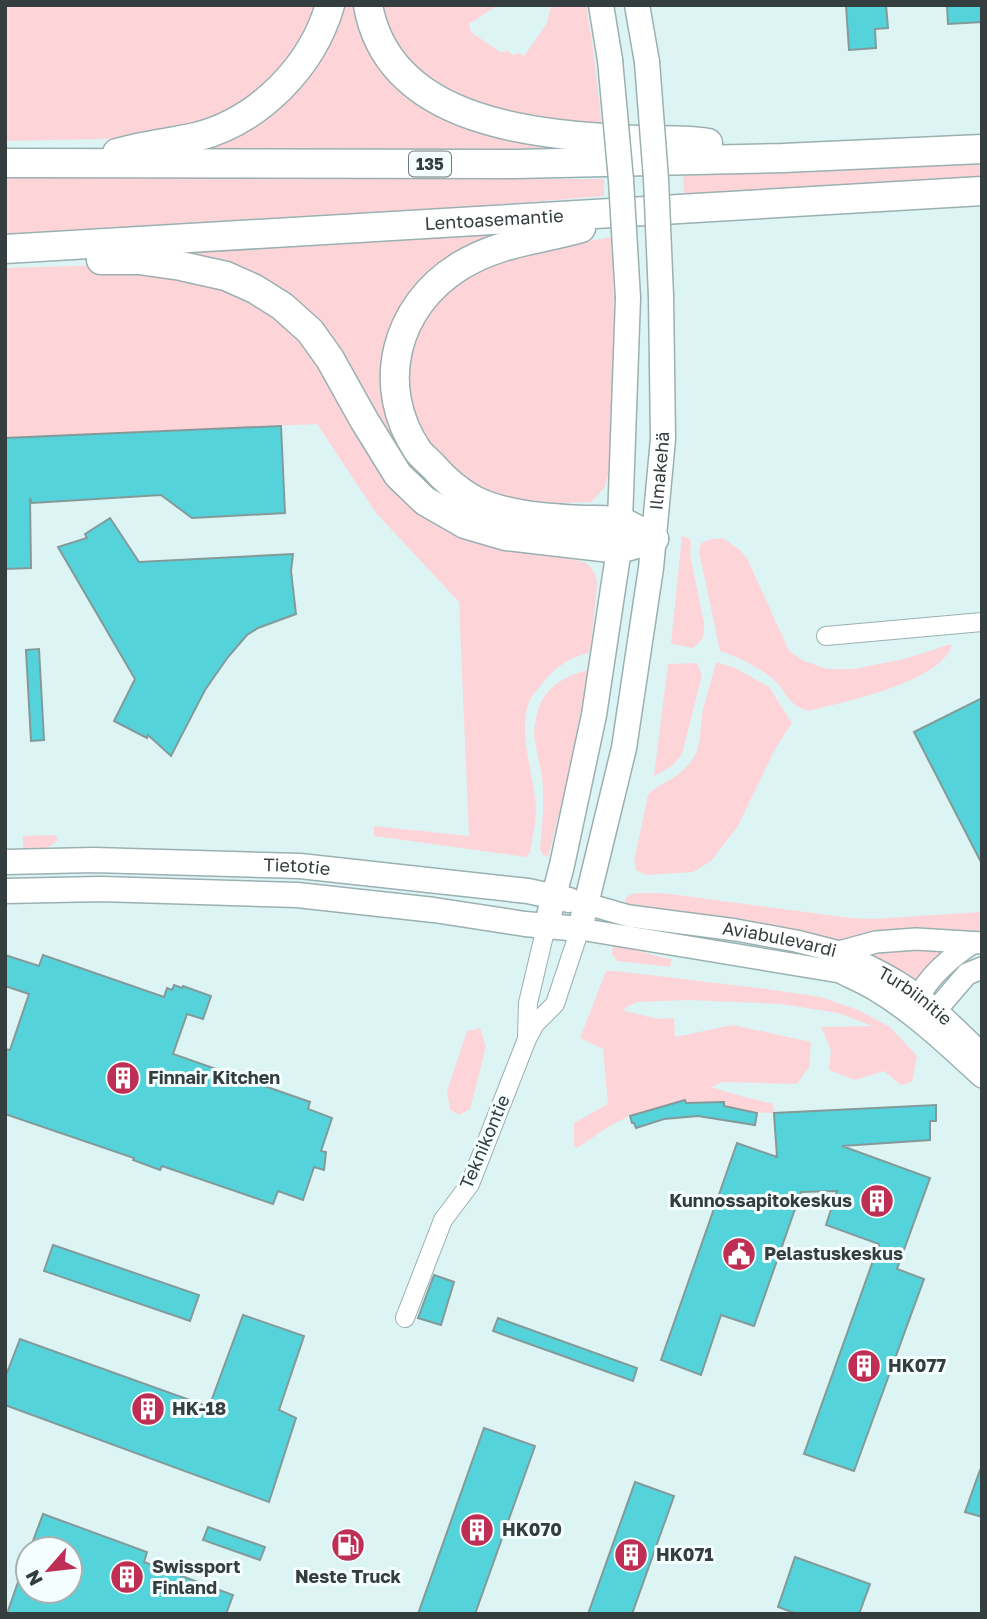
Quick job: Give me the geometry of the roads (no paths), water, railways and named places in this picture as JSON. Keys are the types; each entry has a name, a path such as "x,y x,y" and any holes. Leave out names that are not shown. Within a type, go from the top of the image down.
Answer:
{"highway":[{"path":"77,164 130,149 198,136 233,122 258,108 292,77 309,51 330,5"},
{"path":"368,5 377,35 403,75 442,104 467,114 553,133 700,142 783,158"},
{"name":"135","path":"5,163 514,164 783,158 982,149"},
{"name":"Lentoasemantie","path":"15,248 982,191"},
{"path":"620,535 564,519 521,513 485,504 444,480 419,452 401,415 394,364 397,346 415,308 441,280 460,266 501,247 579,229 626,212"},
{"path":"15,248 71,259 139,260 181,266 226,276 282,306 310,331 330,359 398,475 425,500 465,524 506,536 620,535 654,539"}],"main road":[{"name":"Ilmakehä","path":"546,927 594,715 620,535 628,299 610,60 601,5"},
{"name":"Ilmakehä","path":"580,929 624,748 651,568 663,439 656,179 647,62 637,5"},
{"name":"Tietotie","path":"5,862 94,860 300,866 528,891 587,904"},
{"name":"Tietotie","path":"5,891 101,889 297,895 580,929"}],"street":[{"path":"826,636 982,622"},
{"name":"Aviabulevardi","path":"587,904 629,916 736,930 839,952 877,942 916,939 976,943"},
{"name":"Teknikontie","path":"527,1040 528,1003 546,927"},
{"name":"Aviabulevardi","path":"580,929 840,972 875,990 915,1018 919,997 930,980 956,953 976,943"},
{"name":"Teknikontie","path":"405,1318 443,1220 470,1185 527,1040 536,1024 555,1004 580,929"},
{"name":"Turbiinitie","path":"839,952 899,982 936,1010 982,1054"},
{"path":"915,1018 936,1010 967,974 982,968"},
{"name":"Turbiinitie","path":"915,1018 982,1077"}],"place":[{"name":"Finnair Kitchen","path":"123,1078"},
{"name":"Kunnossapitokeskus","path":"877,1201"},
{"name":"Pelastuskeskus","path":"739,1254"},
{"name":"HK077","path":"864,1366"},
{"name":"HK-18","path":"148,1409"},
{"name":"HK070","path":"477,1530"},
{"name":"Neste Truck","path":"348,1545"},
{"name":"HK071","path":"631,1555"},
{"name":"Swissport Finland","path":"127,1577"}]}
